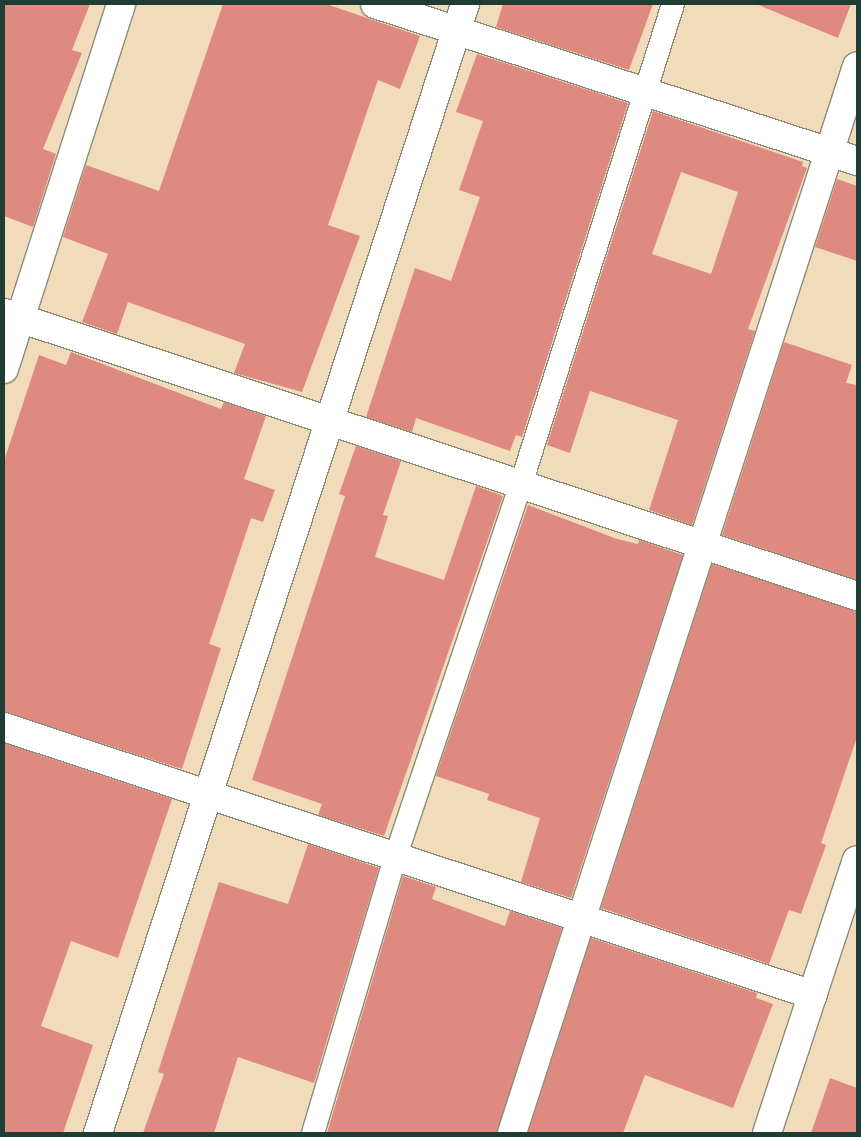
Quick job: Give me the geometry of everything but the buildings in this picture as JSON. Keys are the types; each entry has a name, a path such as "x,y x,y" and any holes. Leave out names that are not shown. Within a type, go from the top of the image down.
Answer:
{"street":[{"path":"4,369 12,316 120,4"},
{"path":"375,4 646,89 857,161"},
{"path":"98,1133 465,4"},
{"path":"512,1133 857,66"},
{"path":"12,316 329,421 522,482 857,596"},
{"path":"4,727 396,855 813,995"},
{"path":"767,1133 857,860"}],"lane":[{"path":"313,1133 396,855 522,482 673,4"}]}
